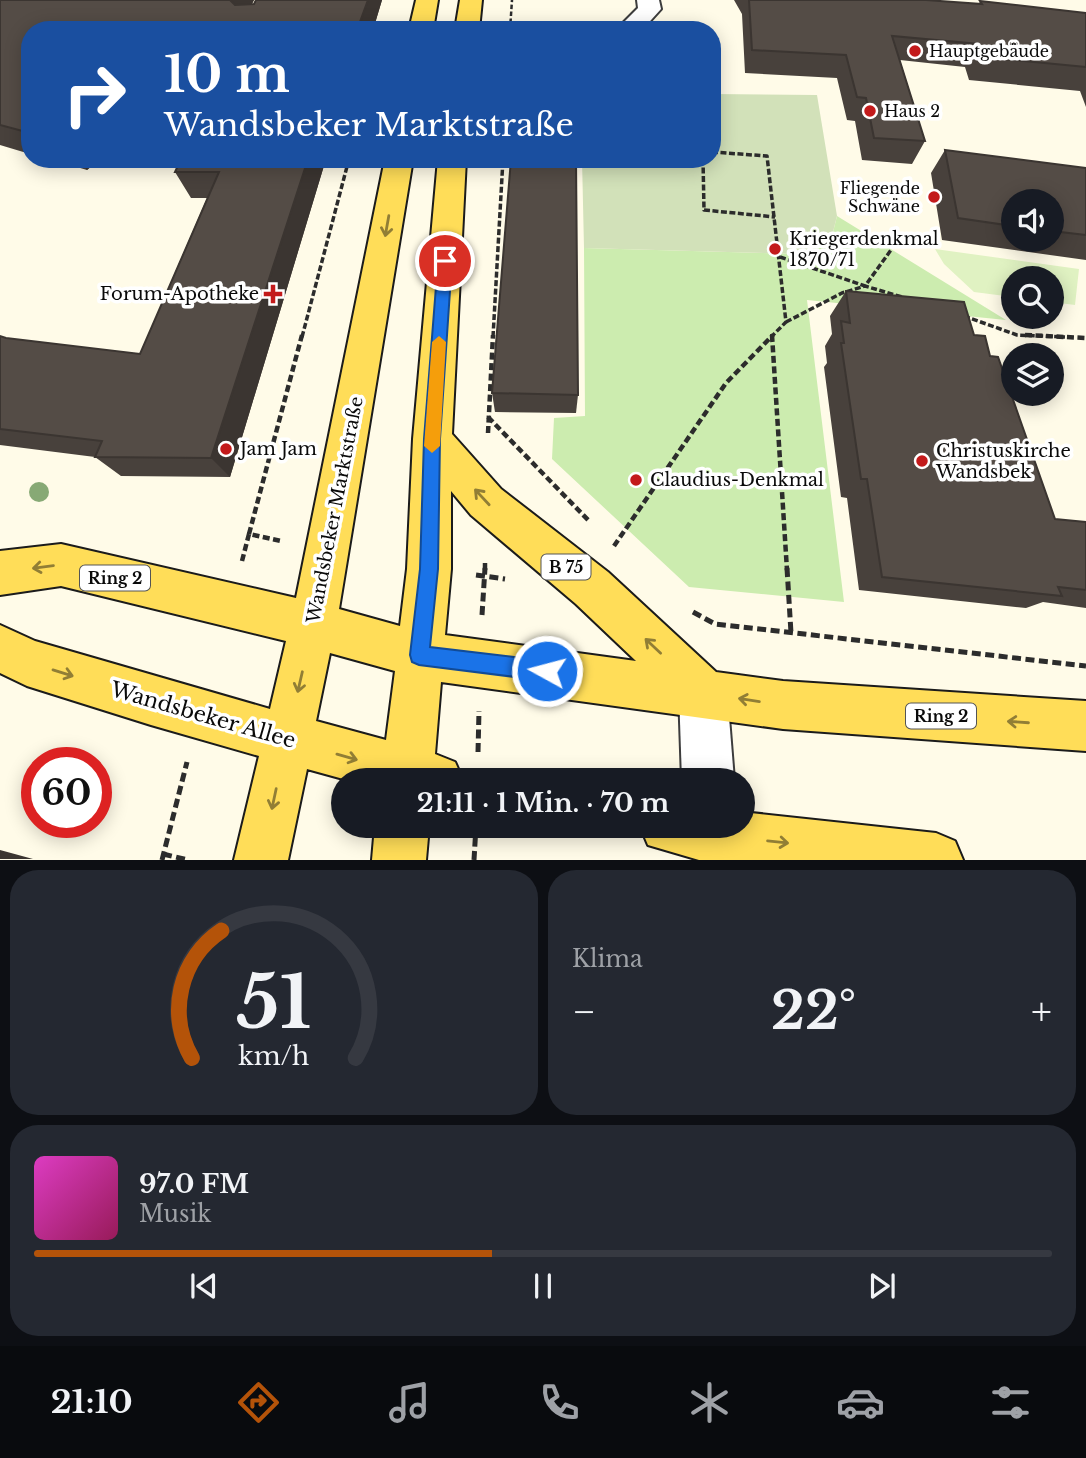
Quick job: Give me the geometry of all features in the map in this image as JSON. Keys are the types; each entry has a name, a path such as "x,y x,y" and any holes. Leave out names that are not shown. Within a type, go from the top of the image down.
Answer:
{"main road":[{"path":"422,21 426,0"},
{"path":"468,21 471,0"},
{"name":"Wandsbeker Marktstraße","path":"261,859 314,625 396,168"},
{"path":"417,768 419,655 429,569 432,439 451,168"},
{"name":"B 75","path":"432,439 486,502 593,589 703,692"},
{"name":"Ring 2","path":"0,573 61,565 314,625 419,655 795,706 1086,726"},
{"name":"Wandsbeker Allee","path":"0,648 27,662 381,768"},
{"path":"399,859 401,838"},
{"path":"714,838 936,859"}],"lane":[{"path":"637,21 650,9 648,0"},
{"path":"703,692 707,768"}],"path":[{"path":"511,21 512,0"},
{"path":"721,153 767,156 786,322"},
{"path":"240,568 347,168"},
{"path":"502,168 488,416 595,527"},
{"path":"703,168 704,210 775,216"},
{"path":"614,547 726,383 786,322 842,293 865,286 891,250"},
{"path":"780,257 904,297"},
{"path":"955,313 1017,335 1086,338"},
{"path":"772,334 791,633"},
{"path":"249,534 269,538"},
{"path":"604,537 624,556"},
{"path":"482,620 484,576"},
{"path":"683,607 715,624 1086,666"},
{"path":"478,747 479,708"},
{"path":"181,785 162,857 188,859"},
{"path":"474,859 475,838"}],"green space":[{"path":"721,94 817,95 837,216 830,244 802,254 584,248 582,168 721,168"},
{"path":"837,216 1001,317 1001,319 807,300 844,602 689,587 552,459 554,418 585,416 584,248 802,254 830,244"},
{"path":"935,249 1057,266 1001,266 1001,295 974,292 944,264"},
{"path":"1064,267 1079,269 1075,305 1064,304"}],"building":[{"path":"0,0 230,0 235,5 254,4 256,0 368,0 360,21 21,21 21,131 0,125"},
{"path":"749,0 926,0 982,4 980,1 1086,13 1086,67 983,57 979,44 892,36 925,141 874,138 866,98 857,97 846,55 752,50"},
{"path":"945,150 1086,168 1086,235 1064,232 1064,189 1001,189 1001,224 958,218"},
{"path":"177,168 305,168 211,458 95,457 102,441 0,429 0,336 140,354 219,172 175,172"},
{"path":"510,168 576,168 578,395 492,393"},
{"name":"Christuskirche Wandsbek","path":"846,291 964,302 974,335 985,336 990,356 998,357 1001,366 1001,406 1015,406 1055,519 1086,522 1086,590 1058,587 1062,596 882,577 867,479 861,479 841,343 844,343 841,321 850,323"}],"slow traffic":[{"path":"432,446 439,342"}],"place":[{"name":"Hauptgebäude","path":"915,51"},
{"name":"Haus 2","path":"870,111"},
{"name":"Fliegende Schwäne","path":"934,197"},
{"name":"Kriegerdenkmal 1870/71","path":"775,249"},
{"name":"Forum-Apotheke","path":"273,294"},
{"name":"Jam Jam","path":"226,449"},
{"name":"Christuskirche Wandsbek","path":"922,461"},
{"name":"Claudius-Denkmal","path":"636,480"}],"route":[{"path":"445,261 432,439 429,569 419,655 547,671"}]}
